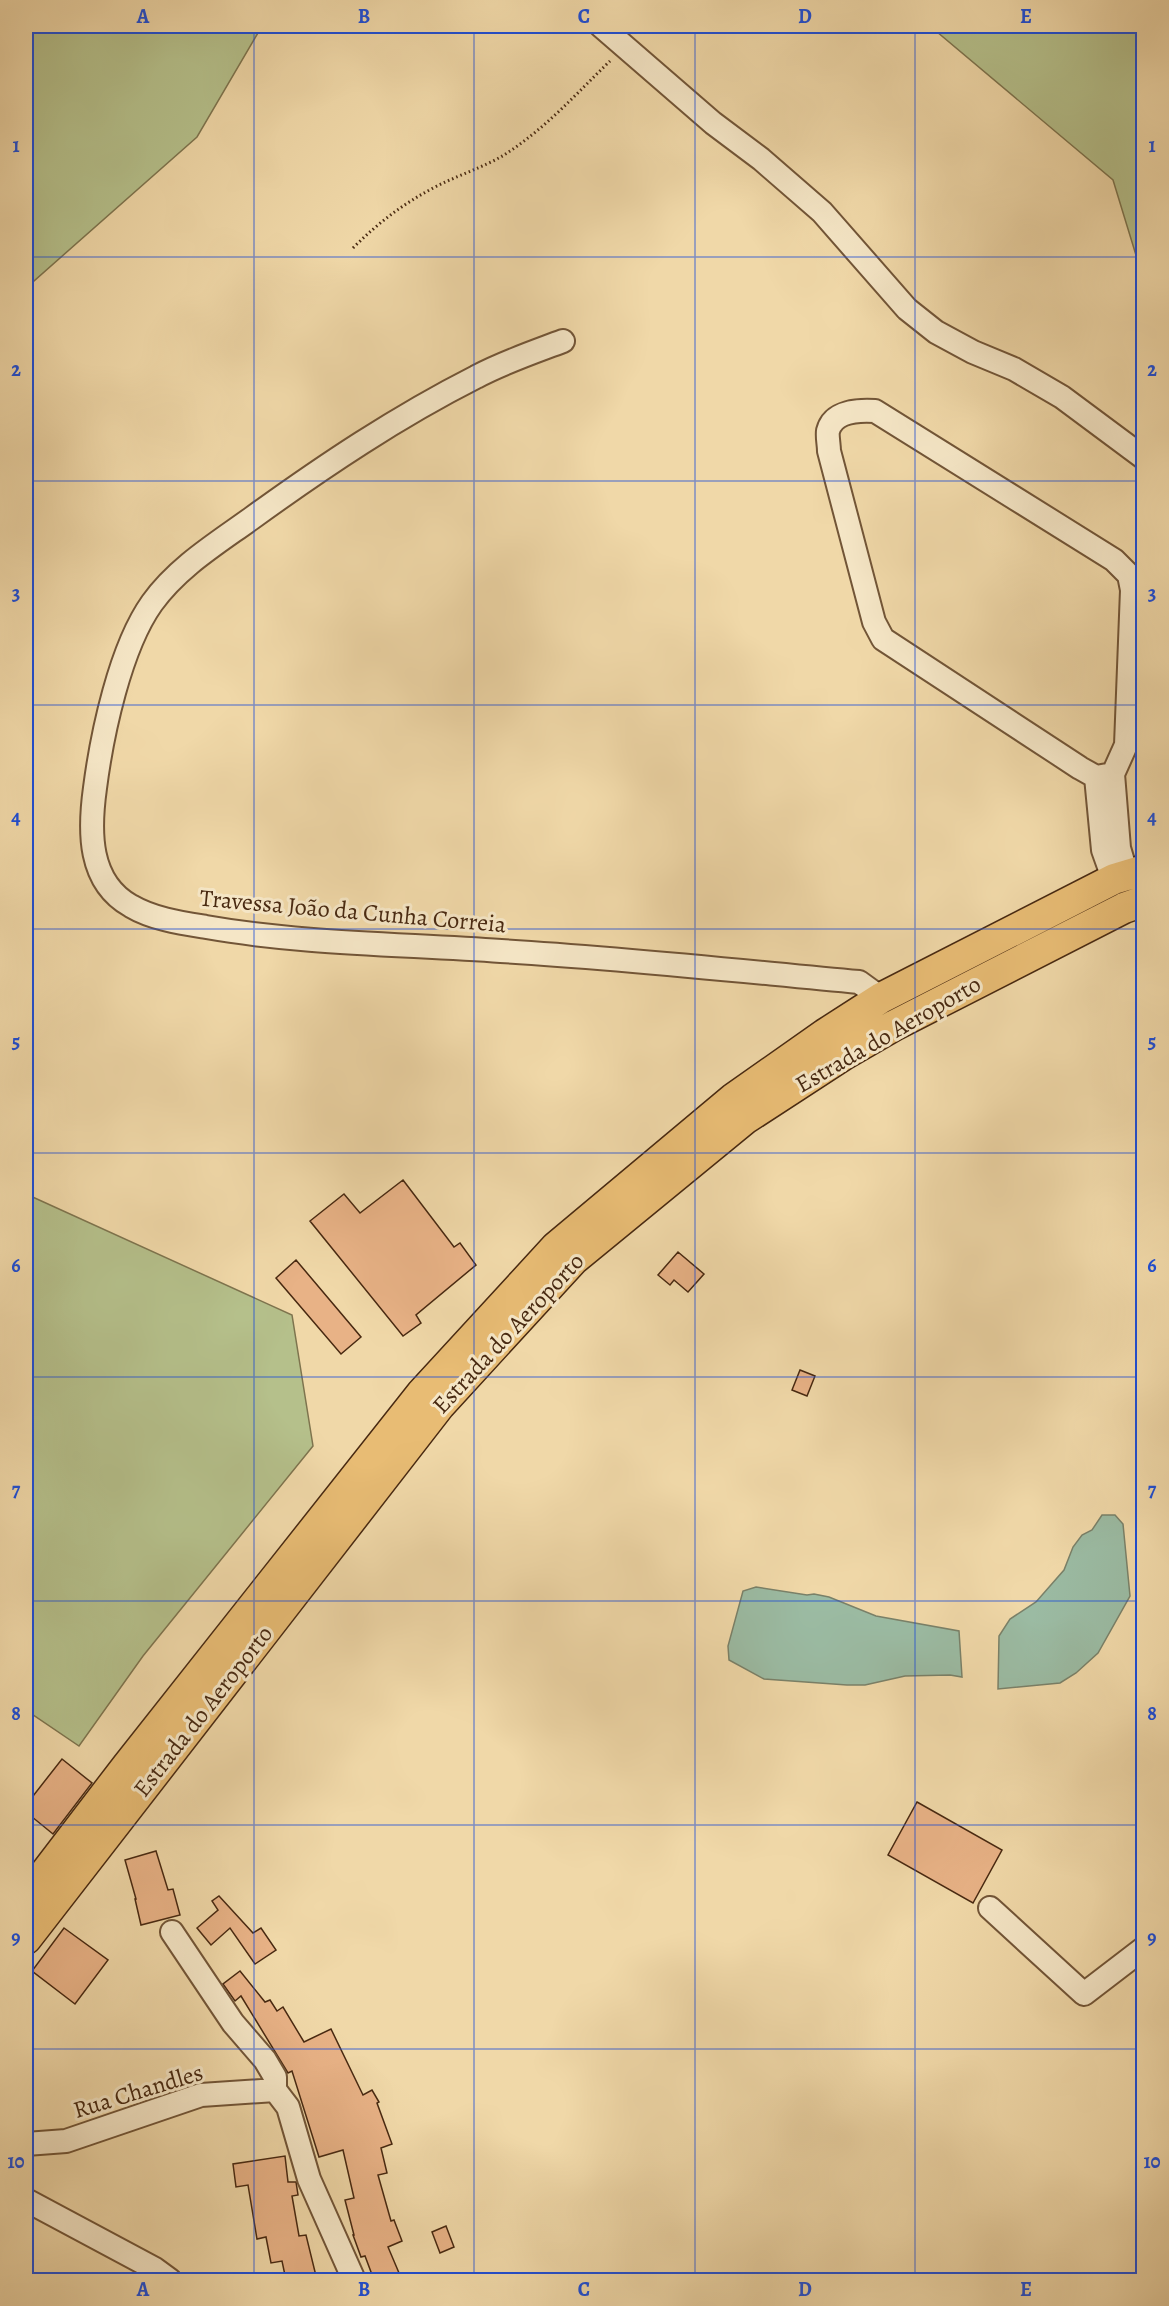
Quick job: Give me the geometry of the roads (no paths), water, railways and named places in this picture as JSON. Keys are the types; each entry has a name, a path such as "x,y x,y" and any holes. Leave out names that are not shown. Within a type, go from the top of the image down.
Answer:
{"main road":[{"name":"Estrada do Aeroporto","path":"26,1898 127,1766 421,1394 556,1247 734,1098 825,1034 881,998 1128,875"},
{"name":"Estrada do Aeroporto","path":"26,1939 440,1405 573,1260 745,1119 845,1054 895,1025 1113,913 1143,901"}],"street":[{"path":"602,26 713,123 761,159 822,212 907,309 936,332 1014,369 1062,397 1143,458"},
{"name":"Travessa João da Cunha Correia","path":"563,341 479,375 386,426 332,460 189,563 152,603 128,648 101,748 93,799 91,835 100,875 111,891 130,906 158,917 235,932 539,953 859,982 881,998"},
{"path":"1105,775 1080,768 884,639 874,622 829,451 828,429 837,417 855,410 875,411 1114,560 1129,575 1132,590 1126,745 1105,775 1119,849 1128,875"},
{"path":"990,1908 1084,1994 1143,1948"},
{"path":"172,1932 233,2023 265,2060 275,2077 275,2090 288,2107 309,2179 354,2280"},
{"name":"Rua Chandles","path":"26,2145 66,2141 201,2095 275,2090"},
{"path":"26,2200 155,2269 170,2280"}]}
